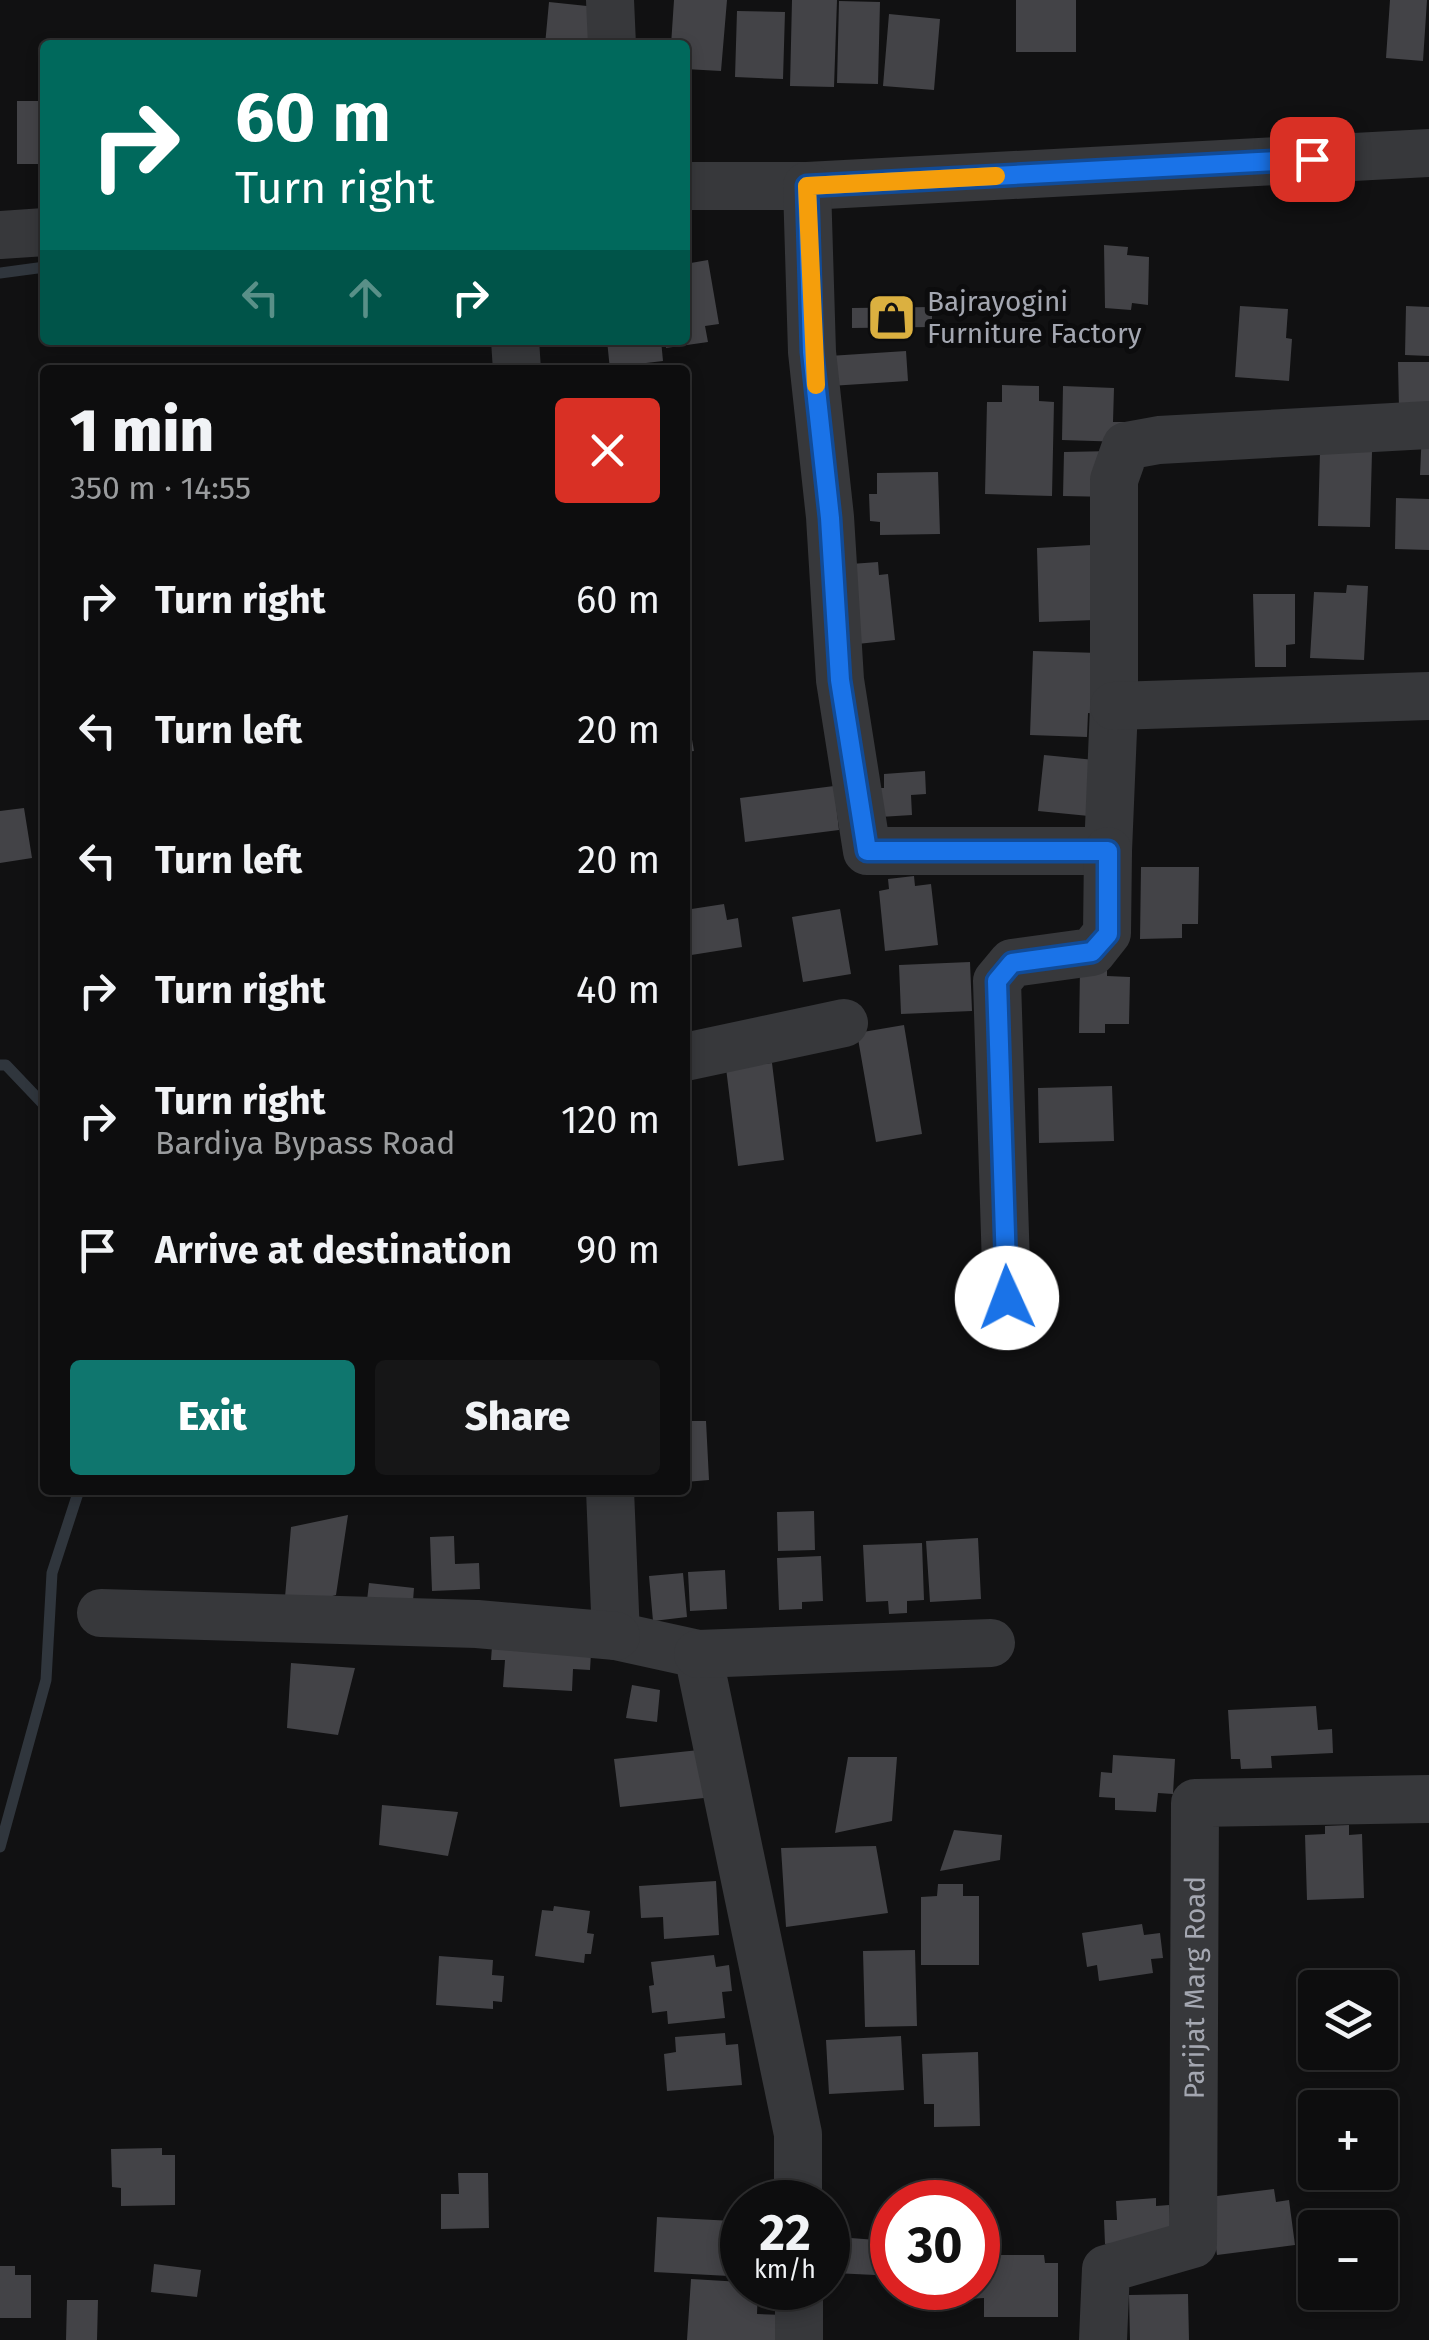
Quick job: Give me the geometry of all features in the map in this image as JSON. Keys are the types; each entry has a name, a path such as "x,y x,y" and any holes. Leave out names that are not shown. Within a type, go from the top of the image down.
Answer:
{"street":[{"path":"610,0 612,40"},
{"path":"690,186 807,186 1429,153"},
{"path":"807,186 812,352 830,518 840,680 867,851 1108,851"},
{"path":"0,235 40,232"},
{"path":"1007,1298 997,981 1012,963 1092,952 1108,934 1114,480 1126,446 1159,440 1429,424"},
{"path":"1114,706 1429,696"},
{"path":"690,1055 844,1022"},
{"path":"610,1495 616,1636"},
{"path":"100,1613 477,1624 616,1636 698,1654 990,1643"},
{"path":"698,1654 798,2134 798,2180"},
{"name":"Parijat Marg Road","path":"1103,2340 1106,2269 1192,2244 1195,1803 1429,1799"},
{"path":"799,2310 799,2340"}],"building":[{"path":"674,0 727,0 721,71 690,69 690,40 671,40"},
{"path":"792,0 837,0 834,87 790,86"},
{"path":"1016,0 1076,0 1076,52 1016,52"},
{"path":"1390,0 1427,0 1423,61 1386,58"},
{"path":"839,1 880,2 878,84 837,83"},
{"path":"549,2 606,8 603,40 545,40"},
{"path":"737,11 785,12 783,79 735,77"},
{"path":"889,14 940,19 934,90 883,86"},
{"path":"17,101 40,101 40,164 17,164"},
{"path":"1104,245 1128,247 1127,255 1149,257 1148,305 1132,303 1131,310 1105,308"},
{"path":"708,260 719,324 705,326 708,342 690,345 690,263"},
{"path":"1240,306 1288,309 1286,338 1292,339 1289,381 1235,377"},
{"path":"1406,306 1429,307 1429,356 1405,355"},
{"name":"Bajrayogini Furniture Factory","path":"932,307 932,327 852,328 852,308"},
{"path":"608,345 661,345 663,361 610,365"},
{"path":"906,351 908,381 830,386 829,356"},
{"path":"1398,362 1429,362 1429,408 1399,409"},
{"path":"1002,385 1039,386 1039,401 1054,402 1052,496 985,494 987,402 1002,402"},
{"path":"1063,386 1114,388 1113,422 1125,422 1125,442 1062,440"},
{"path":"1422,430 1429,431 1429,475 1420,475"},
{"path":"1113,451 1112,497 1063,496 1064,452"},
{"path":"1320,451 1372,452 1370,527 1318,526"},
{"path":"938,472 940,534 880,535 880,522 870,521 869,494 877,494 877,473"},
{"path":"1396,498 1429,499 1429,550 1395,549"},
{"path":"1092,545 1095,620 1039,622 1037,548"},
{"path":"878,562 879,575 888,574 895,640 848,645 851,564"},
{"path":"1347,585 1368,586 1364,660 1310,658 1314,592 1346,593"},
{"path":"1253,594 1295,594 1295,644 1286,645 1286,667 1255,667"},
{"path":"1033,651 1099,653 1097,714 1088,713 1087,737 1030,735"},
{"path":"1044,755 1105,761 1099,817 1038,811"},
{"path":"925,771 926,794 911,795 912,815 880,817 878,788 884,788 884,774"},
{"path":"834,786 839,830 745,842 740,798"},
{"path":"24,808 32,858 0,863 0,811"},
{"path":"1141,867 1199,867 1198,924 1182,924 1182,938 1140,939"},
{"path":"914,876 915,886 931,884 938,945 885,951 879,891 889,889 888,879"},
{"path":"724,904 727,920 738,918 742,947 690,955 690,909"},
{"path":"840,909 851,974 803,982 792,917"},
{"path":"970,962 972,1011 901,1014 899,965"},
{"path":"1080,969 1107,970 1107,976 1130,977 1129,1024 1105,1024 1105,1033 1079,1033"},
{"path":"904,1025 922,1134 876,1142 857,1033"},
{"path":"772,1063 784,1160 738,1166 726,1068"},
{"path":"1112,1086 1114,1141 1039,1143 1038,1088"},
{"path":"690,1421 706,1421 709,1480 690,1482"},
{"path":"814,1511 815,1550 778,1551 777,1512"},
{"path":"348,1515 336,1595 284,1609 291,1527"},
{"path":"454,1536 455,1564 479,1563 480,1589 432,1591 430,1537"},
{"path":"978,1538 981,1599 930,1602 926,1541"},
{"path":"922,1543 924,1600 907,1601 907,1613 889,1614 888,1601 866,1602 863,1545"},
{"path":"821,1556 823,1601 802,1602 802,1609 779,1610 777,1558"},
{"path":"725,1570 727,1609 690,1611 688,1572"},
{"path":"683,1573 687,1617 653,1621 649,1576"},
{"path":"369,1583 414,1588 412,1614 366,1609"},
{"path":"493,1632 591,1653 590,1670 573,1669 572,1691 503,1687 505,1660 491,1660"},
{"path":"291,1663 355,1668 338,1735 287,1728"},
{"path":"632,1685 660,1690 657,1722 626,1718"},
{"path":"1316,1706 1318,1730 1332,1729 1333,1753 1271,1756 1272,1768 1241,1769 1240,1759 1231,1759 1228,1710"},
{"path":"699,1750 704,1798 620,1807 614,1759"},
{"path":"1113,1755 1175,1759 1173,1794 1158,1793 1156,1812 1115,1810 1115,1798 1099,1797 1101,1772 1112,1773"},
{"path":"848,1757 897,1757 892,1821 835,1833"},
{"path":"382,1805 458,1812 448,1856 379,1845"},
{"path":"1349,1825 1349,1835 1362,1834 1364,1898 1307,1900 1305,1835 1325,1834 1325,1826"},
{"path":"954,1830 1002,1835 1000,1860 940,1871"},
{"path":"876,1846 888,1913 786,1927 781,1848"},
{"path":"716,1881 719,1935 664,1939 663,1917 641,1918 639,1886"},
{"path":"938,1884 963,1884 963,1896 979,1896 979,1965 921,1965 921,1897 937,1896"},
{"path":"554,1906 590,1911 587,1933 594,1934 591,1954 585,1954 584,1963 535,1956 542,1910 553,1911"},
{"path":"1142,1924 1144,1935 1160,1933 1163,1958 1151,1959 1153,1973 1099,1981 1097,1965 1087,1967 1082,1933"},
{"path":"915,1950 917,2026 865,2027 863,1951"},
{"path":"714,1955 716,1967 729,1965 732,1991 722,1992 725,2018 668,2024 667,2011 652,2013 651,1962"},
{"path":"439,1956 493,1960 492,1975 504,1976 502,2002 493,2001 493,2009 436,2005"},
{"path":"725,2033 726,2045 738,2044 742,2085 667,2091 664,2054 676,2052 675,2037"},
{"path":"901,2036 904,2090 829,2094 826,2040"},
{"path":"978,2052 980,2126 934,2127 934,2104 924,2104 922,2054"},
{"path":"162,2148 162,2155 175,2155 175,2205 121,2206 121,2188 112,2187 111,2149"},
{"path":"458,2173 488,2173 489,2228 441,2229 441,2194 459,2194"},
{"path":"1274,2189 1276,2202 1289,2200 1295,2245 1217,2255 1209,2197"},
{"path":"1156,2198 1156,2206 1169,2205 1171,2231 1161,2241 1105,2244 1104,2220 1117,2220 1116,2201"},
{"path":"657,2217 720,2220 720,2276 654,2272"},
{"path":"850,2238 870,2239 870,2275 850,2274"},
{"path":"1000,2255 1044,2255 1045,2263 1058,2263 1058,2317 984,2317 984,2310 1000,2310"},
{"path":"154,2264 201,2270 197,2297 151,2292"},
{"path":"0,2266 15,2266 15,2275 31,2275 31,2318 0,2318"},
{"path":"691,2279 720,2281 720,2310 785,2315 784,2340 687,2340"},
{"path":"1188,2294 1189,2340 1130,2340 1129,2295"},
{"path":"67,2300 98,2300 97,2340 66,2340"}],"waterway":[{"path":"0,273 40,268"},
{"path":"0,1065 6,1065 40,1101"},
{"path":"0,1847 46,1680 52,1573 77,1495"}],"slow traffic":[{"path":"816,385 807,186 996,176"}],"place":[{"name":"Bajrayogini Furniture Factory","path":"892,317"}],"route":[{"path":"1007,1298 997,981 1012,963 1092,952 1108,934 1108,851 867,851 840,680 830,518 812,352 807,186 1312,159"}]}
